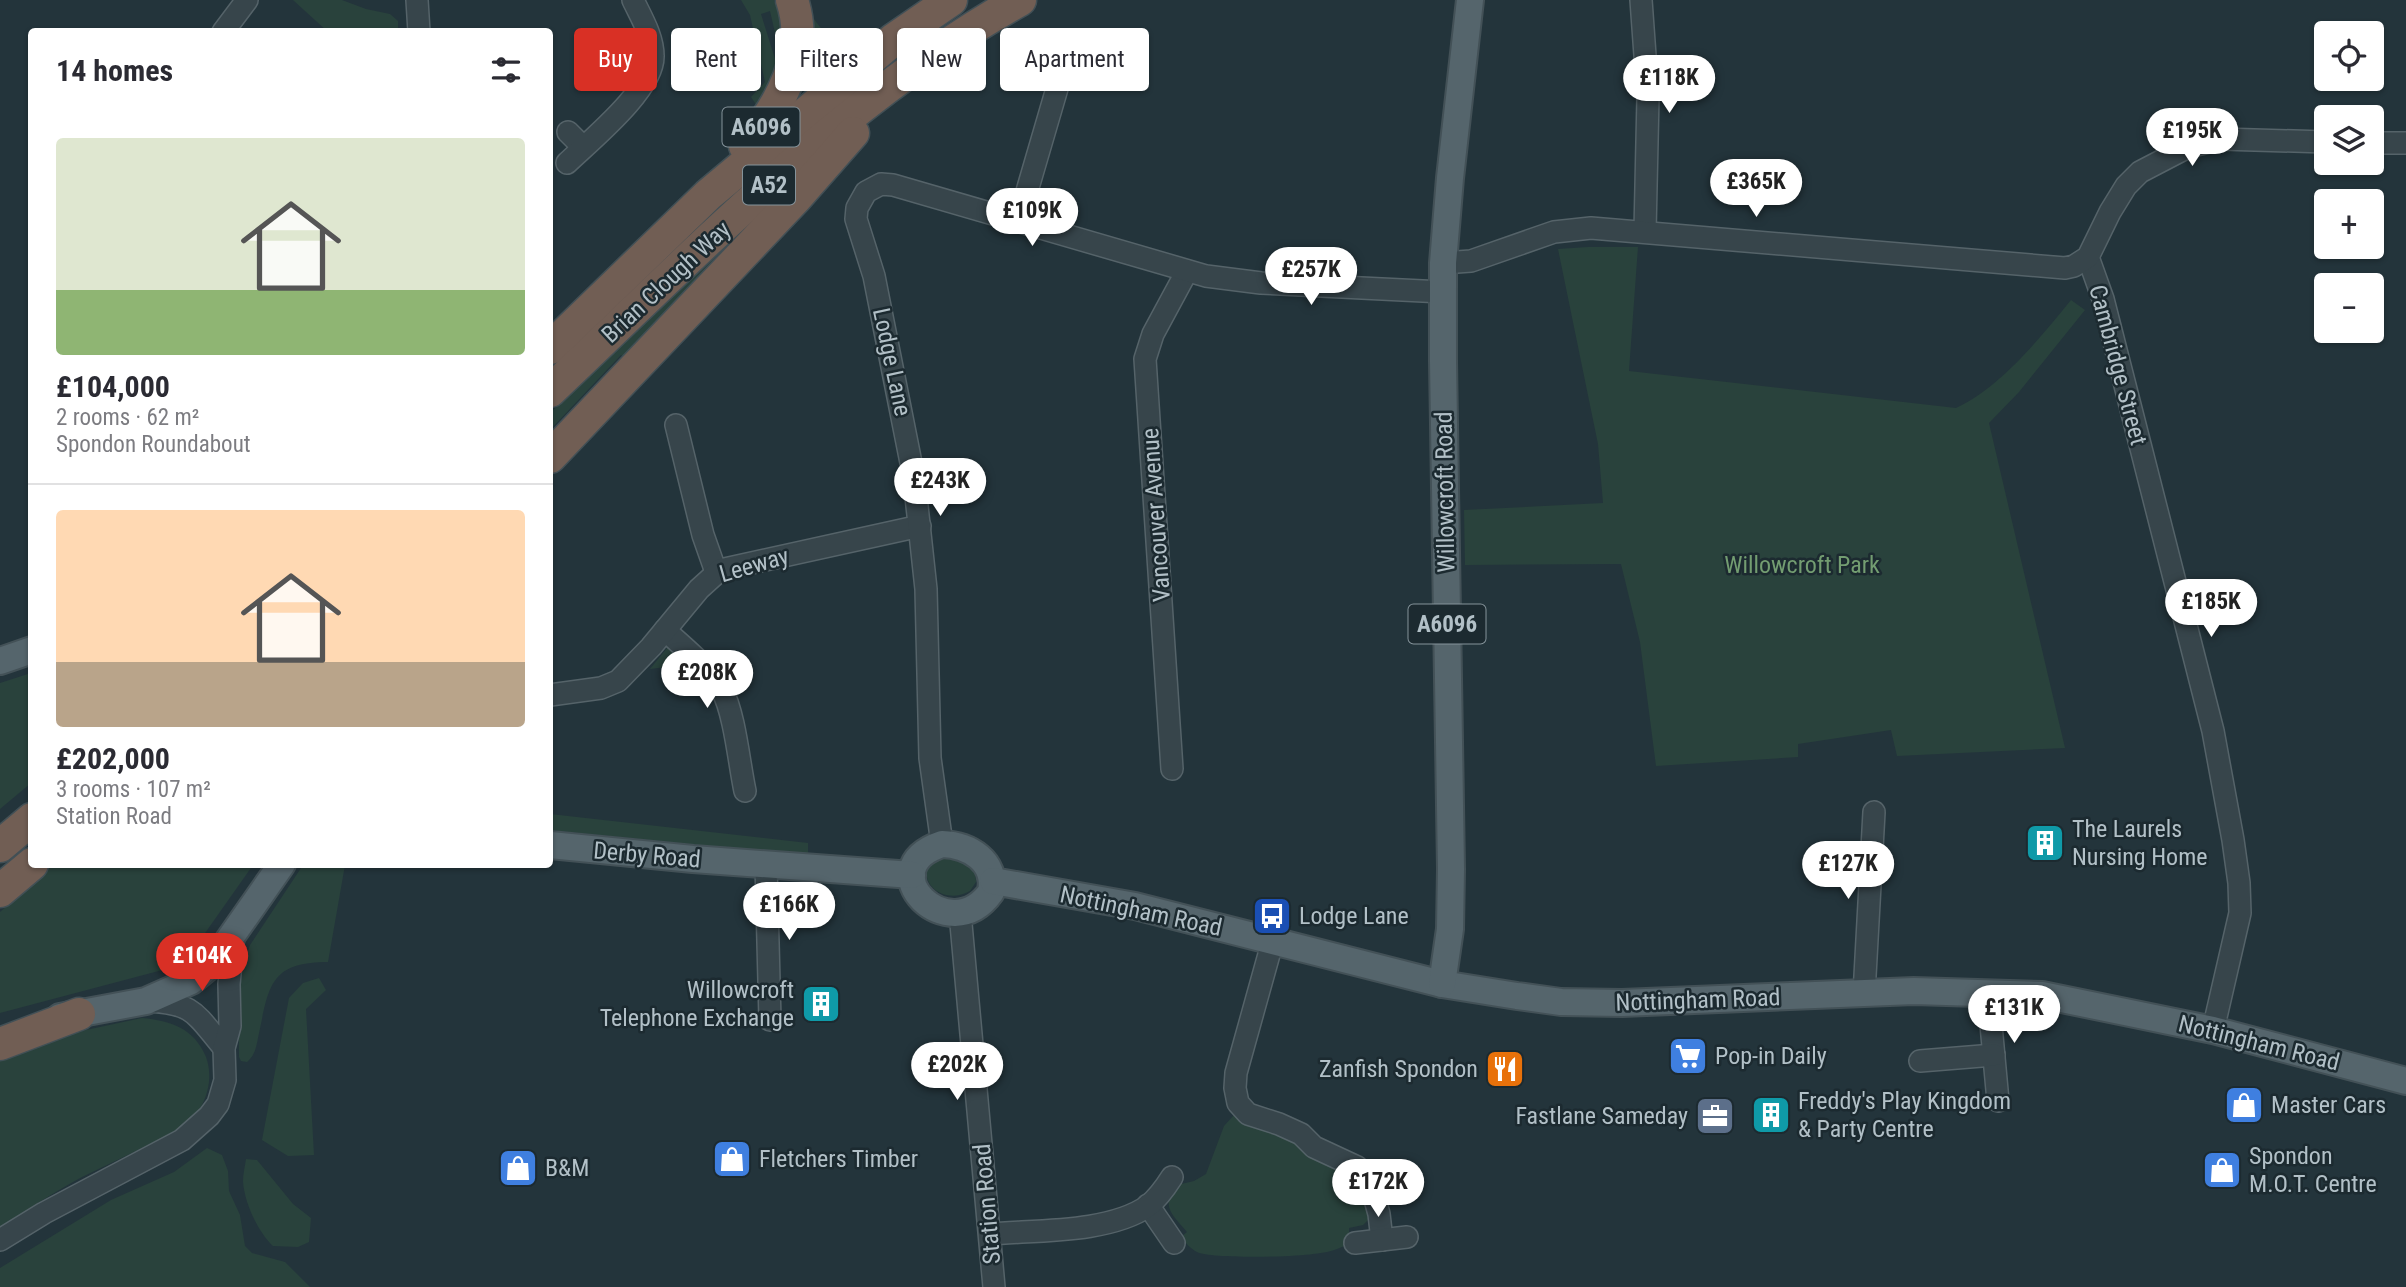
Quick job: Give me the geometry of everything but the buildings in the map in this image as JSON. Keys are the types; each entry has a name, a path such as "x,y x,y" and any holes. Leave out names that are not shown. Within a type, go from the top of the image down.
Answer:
{"highway":[{"name":"A6096","path":"708,195 778,104 797,50 798,25 792,0"},
{"name":"Brian Clough Way","path":"553,345 708,195 893,40 951,0"},
{"name":"Brian Clough Way","path":"553,388 743,208 810,149 962,35 1020,0"},
{"path":"553,454 796,198 864,120 883,93"},
{"path":"553,315 641,259"},
{"path":"0,846 28,822"},
{"path":"0,891 28,867"},
{"path":"0,1044 79,1014"}],"main road":[{"name":"Willowcroft Road","path":"1442,984 1450,929 1451,869 1443,263 1470,0"},
{"path":"0,661 28,651"},
{"path":"942,844 972,850 983,860 993,881 991,892 985,901 977,908 960,913 942,911 929,905 917,895 912,875 913,867 922,854 942,844"},
{"name":"Derby Road","path":"553,845 912,875"},
{"path":"0,1030 146,1001 191,981 212,964 279,868"},
{"name":"Nottingham Road","path":"993,881 1135,906 1442,984 1561,1002 1622,1003 1864,993 1988,992 2070,999 2213,1030 2406,1081"}],"street":[{"path":"226,28 247,0"},
{"path":"417,0 419,28"},
{"path":"567,163 576,140 638,92 649,75 653,62 652,47 633,0"},
{"path":"1641,0 1648,97 1645,231"},
{"path":"1056,91 1018,222 1206,276 1261,283 1443,292"},
{"path":"2088,257 2126,186 2140,172 2163,159 2188,147 2221,139 2314,142"},
{"path":"2384,144 2405,147"},
{"name":"Lodge Lane","path":"942,844 930,758 926,589 920,526 900,398 874,276 856,219 857,208 870,189 878,185 893,186 1018,222"},
{"name":"Cambridge Street","path":"1443,263 1471,261 1530,240 1573,229 1645,231 2037,266 2074,267 2088,257 2106,311 2213,731 2233,840 2240,913 2213,1030"},
{"name":"Vancouver Avenue","path":"1172,769 1145,359 1153,334 1187,271"},
{"path":"676,425 703,534 716,572"},
{"name":"Leeway","path":"553,694 610,685 627,673 698,589 716,572 920,526"},
{"path":"665,630 711,675 722,690 745,792"},
{"path":"1864,993 1874,812"},
{"path":"766,864 769,1020"},
{"name":"Station Road","path":"960,913 994,1287"},
{"path":"0,1240 44,1213 188,1136 209,1116 218,1104 225,1080 224,1048 230,1026 229,984 234,934"},
{"path":"1273,940 1236,1073 1238,1103 1248,1114 1301,1134 1314,1147 1357,1167 1370,1181 1379,1214 1381,1240"},
{"path":"1988,992 1998,1101"},
{"path":"146,1001 173,1002 190,1009 224,1048"},
{"path":"1920,1061 1994,1055"},
{"path":"990,1234 1111,1224 1159,1197 1172,1177"},
{"path":"1148,1205 1174,1243"},
{"path":"1355,1243 1407,1237"}],"green space":[{"path":"293,0 342,0 390,14 398,21 398,28 324,28"},
{"path":"741,0 774,0 781,19 780,28 775,28 775,33 770,11 761,14 775,59 775,71 757,106 751,97 757,91 761,91 765,82 761,64 761,28 753,28 750,15"},
{"path":"808,9 821,28 812,28"},
{"path":"738,236 625,358 621,355 553,427 553,410"},
{"name":"Willowcroft Park","path":"1638,247 1629,371 1956,408 2003,375 2071,300 2085,310 2019,392 1989,423 2065,748 1897,756 1891,730 1798,744 1798,757 1656,766 1640,642 1621,564 1465,565 1464,510 1603,503 1598,444 1558,249"},
{"path":"668,647 671,647 691,664 650,669"},
{"path":"28,674 28,786 0,809 0,683"},
{"path":"553,814 808,843 808,856 553,830"},
{"path":"940,858 959,860 973,869 976,882 970,891 955,896 948,895 930,885 926,870"},
{"path":"50,868 251,868 191,953 170,968 0,1013 0,912"},
{"path":"301,868 344,868 328,962 293,967 275,981 265,1005 255,1051 247,1062 241,1061 239,1057 239,1000 242,972 250,945"},
{"path":"319,978 326,990 306,1009 314,1155 288,1156 262,1140 289,998 303,983"},
{"path":"142,1018 172,1024 188,1033 201,1047 208,1065 209,1082 205,1099 197,1114 179,1130 82,1177 0,1227 0,1053 72,1033"},
{"path":"1234,1115 1250,1125 1280,1132 1352,1174 1364,1188 1369,1219 1363,1225 1349,1228 1349,1243 1322,1253 1271,1257 1205,1254 1197,1252 1184,1241 1182,1236 1187,1232 1170,1210 1169,1199 1177,1185 1194,1181 1206,1174 1224,1126"},
{"path":"207,1148 222,1155 228,1171 229,1191 240,1215 245,1246 252,1253 285,1262 310,1287 0,1287 0,1268 111,1200 174,1172"},
{"path":"246,1159 257,1160 293,1204 311,1218 309,1242 298,1247 273,1246 267,1240 257,1225 246,1198 243,1181"}],"place":[{"name":"The Laurels Nursing Home","path":"2045,843"},
{"name":"Lodge Lane","path":"1272,916"},
{"name":"Willowcroft Telephone Exchange","path":"821,1004"},
{"name":"Pop-in Daily","path":"1688,1056"},
{"name":"Zanfish Spondon","path":"1505,1069"},
{"name":"Master Cars","path":"2244,1105"},
{"name":"Freddy's Play Kingdom & Party Centre","path":"1771,1115"},
{"name":"Fastlane Sameday","path":"1715,1116"},
{"name":"Fletchers Timber","path":"732,1159"},
{"name":"B&M","path":"518,1168"},
{"name":"Spondon M.O.T. Centre","path":"2222,1170"}]}
